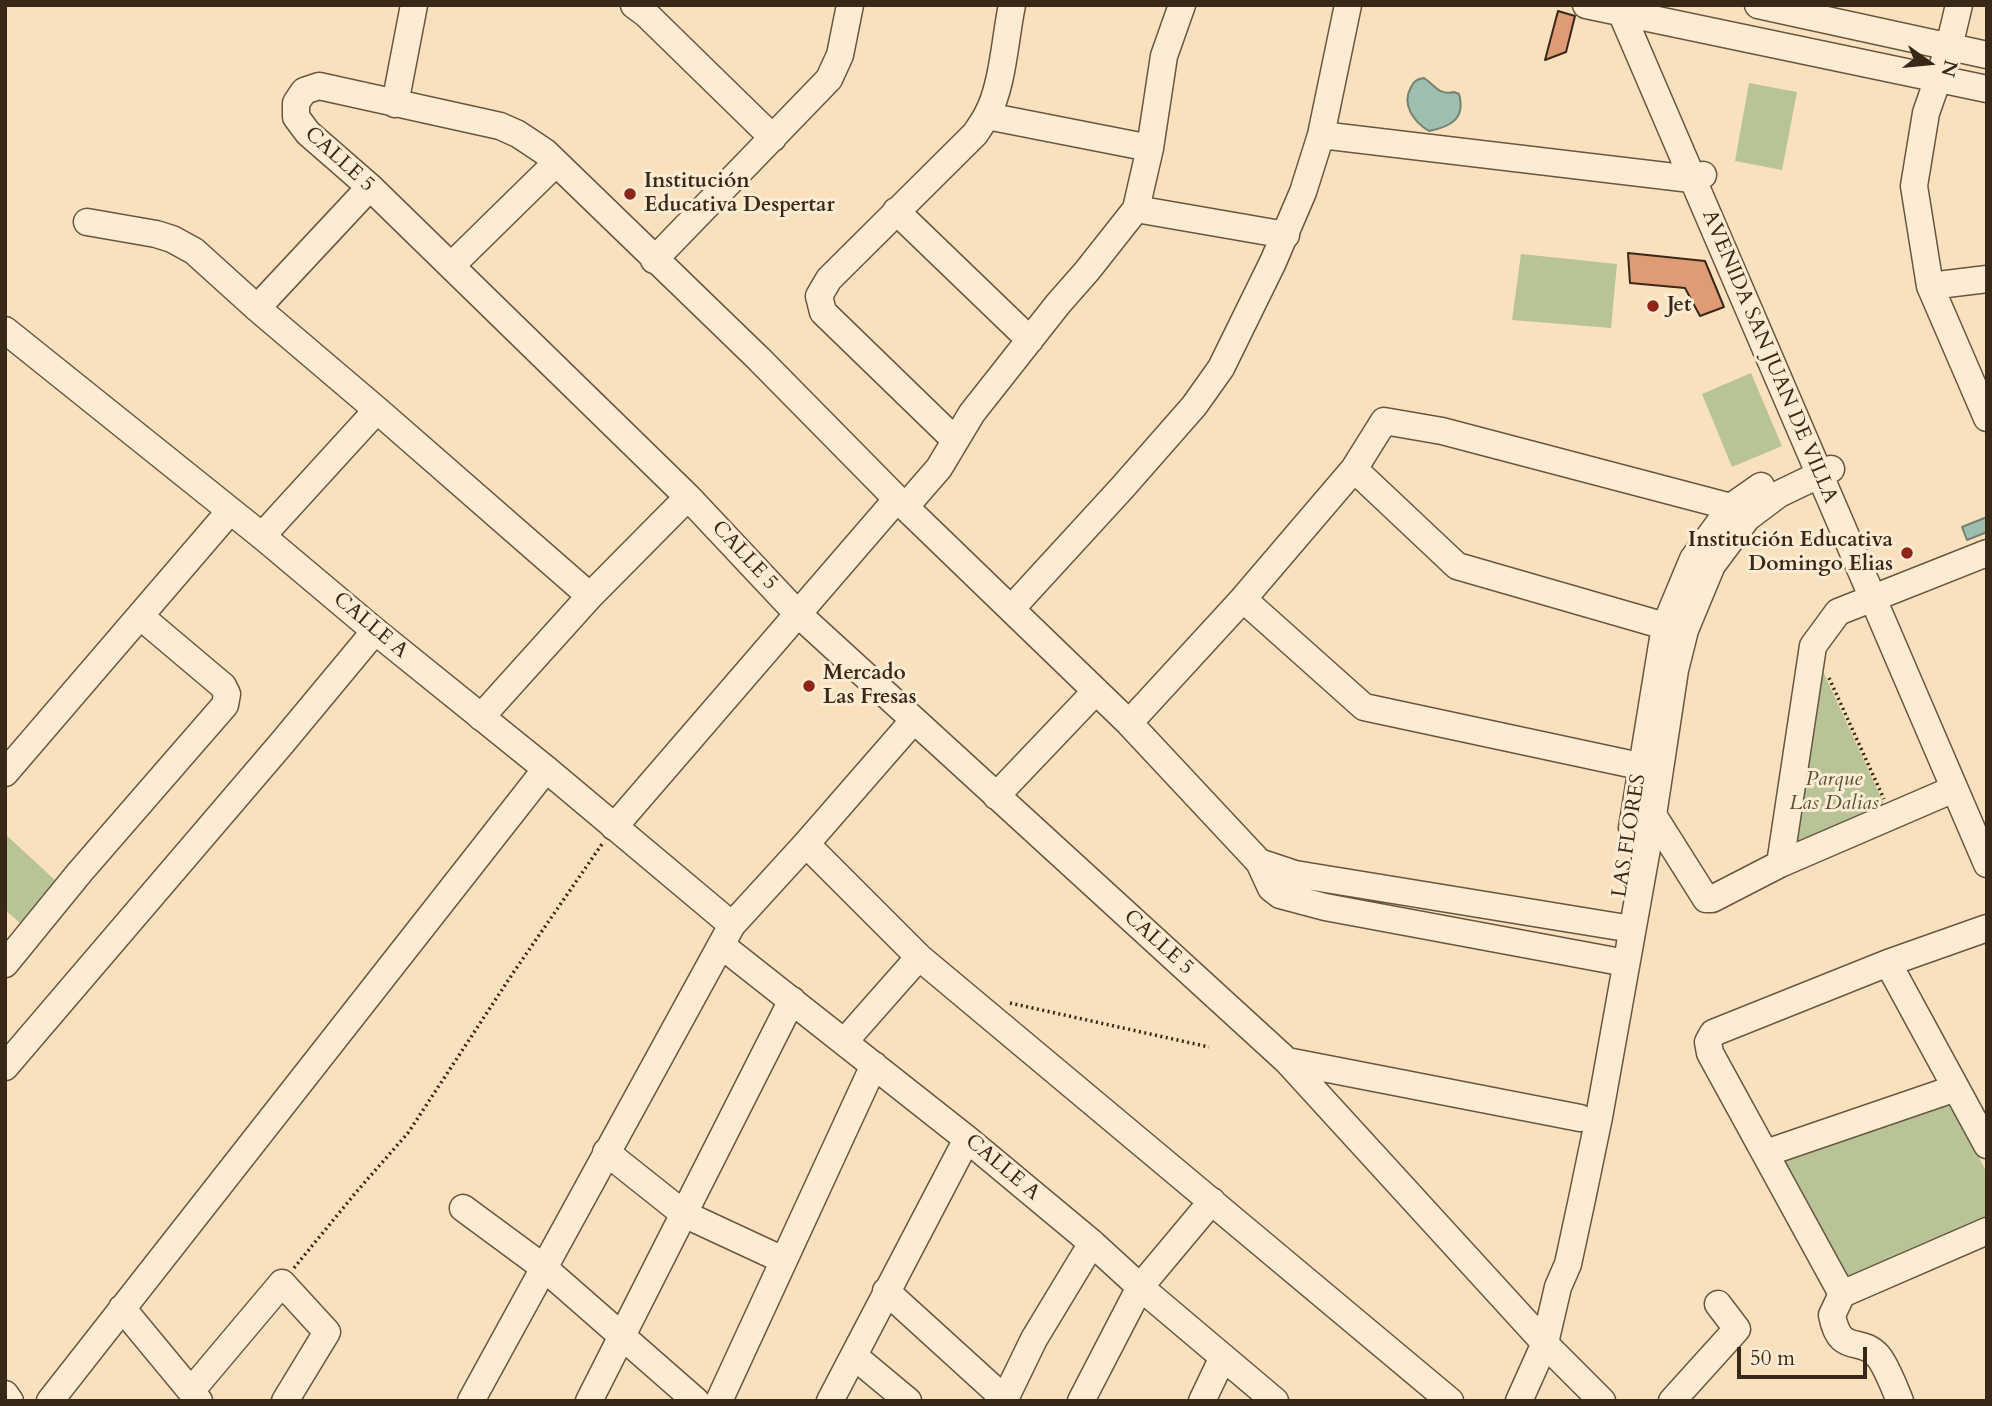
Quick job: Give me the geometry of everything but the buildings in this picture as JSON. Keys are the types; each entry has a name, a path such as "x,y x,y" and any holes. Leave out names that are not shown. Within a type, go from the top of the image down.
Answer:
{"street":[{"path":"395,104 414,5"},
{"path":"634,5 773,138"},
{"path":"956,440 823,312 819,301 820,291 896,211 975,134 993,102 1012,5"},
{"path":"614,827 797,613 939,468 972,413 1136,209 1150,148 1164,56 1182,5"},
{"path":"1011,609 1122,488 1205,391 1235,340 1286,235 1303,192 1321,135 1348,5"},
{"path":"1586,5 1626,10 1987,89"},
{"path":"1758,5 1987,54"},
{"path":"1959,5 1949,47 1926,113 1914,186 1930,286 1987,418"},
{"path":"654,260 829,79 840,55 842,10"},
{"name":"AVENIDA SAN JUAN DE VILLA","path":"1626,10 1878,597 1954,789 1987,863"},
{"name":"CALLE 5","path":"1602,1401 1545,1343 1287,1061 797,613 688,497 370,187 299,124 295,112 296,103 304,91 319,86 500,126 532,141 759,359 902,503 1129,723 1259,862 1271,888 1280,895 1325,908 1619,961"},
{"path":"987,116 1150,148"},
{"path":"1321,135 1697,177"},
{"path":"451,266 556,163"},
{"path":"257,309 370,187"},
{"path":"1136,209 1286,235"},
{"path":"896,211 1030,340"},
{"path":"87,222 156,234 183,244 205,259 257,309 590,596"},
{"path":"1930,286 1987,279"},
{"name":"CALLE A","path":"5,330 546,769 614,827 793,1000 967,1139 1275,1401"},
{"path":"262,536 377,410"},
{"path":"1129,723 1243,598 1354,469 1384,421 1442,431 1739,513"},
{"name":"LAS FLORES","path":"1519,1401 1545,1343 1558,1287 1568,1264 1599,1117 1619,961 1650,768 1665,625 1693,559 1769,481 1822,465"},
{"path":"1354,469 1457,566 1665,625"},
{"path":"481,717 590,596 688,497"},
{"path":"5,773 230,511"},
{"name":"LAS FLORES","path":"1624,928 1653,815 1650,768 1685,630 1712,565 1739,513"},
{"path":"1780,864 1814,644 1838,612 1987,553"},
{"name":"AVENIDA SAN JUAN DE VILLA","path":"1878,597 1987,832"},
{"path":"1243,598 1364,707 1650,768"},
{"path":"5,964 80,872 225,705 227,694 223,685 140,616"},
{"path":"5,1067 375,631"},
{"path":"996,796 1096,691"},
{"path":"471,1401 726,935 914,720"},
{"path":"50,1401 546,769"},
{"path":"1653,815 1706,899 1712,899 1780,864 1954,789"},
{"path":"806,844 919,957 1450,1401"},
{"path":"1259,862 1295,873 1624,928"},
{"path":"1842,1294 1710,1053 1708,1042 1713,1033 1888,963 1987,928"},
{"path":"844,1042 919,957"},
{"name":"LAS FLORES","path":"1558,1287 1554,1265 1580,1118 1619,961"},
{"path":"1888,963 1987,1145"},
{"path":"589,1401 793,1000"},
{"path":"1287,1061 1580,1118"},
{"path":"719,1401 874,1065"},
{"path":"1766,1153 1956,1088"},
{"path":"830,1401 967,1139"},
{"path":"606,1152 684,1214 783,1260"},
{"path":"1081,1401 1140,1287 1212,1201"},
{"path":"463,1208 543,1267 696,1401"},
{"path":"1900,1401 1878,1355 1867,1348 1844,1342 1839,1336 1832,1315 1842,1294 1987,1231"},
{"path":"886,1291 1005,1400 1034,1339 1092,1243"},
{"path":"122,1308 195,1396 282,1283 327,1332 285,1401"},
{"path":"1672,1401 1737,1329 1718,1304"},
{"path":"854,1356 908,1401"},
{"path":"1202,1401 1223,1357"},
{"path":"5,1394 10,1401"}],"path":[{"path":"1814,644 1891,816"},
{"path":"282,1283 408,1133 513,973 614,827"},
{"path":"1001,1001 1209,1047"}],"green space":[{"path":"1749,83 1797,92 1782,170 1735,161"},
{"path":"1521,254 1617,264 1611,328 1512,320"},
{"path":"1751,373 1782,446 1732,467 1702,394"},
{"name":"Parque Las Dalias","path":"1815,654 1888,813 1786,855"},
{"path":"5,834 55,880 20,923 5,910"},
{"path":"1951,1104 1987,1173 1987,1220 1845,1282 1780,1159"}],"shaded area":[{"path":"1424,78 1441,91 1459,94 1461,103 1458,116 1450,124 1429,131 1414,118 1407,100 1413,83"},
{"path":"1987,517 1987,532 1967,540 1962,527"}],"place":[{"name":"Institución Educativa Despertar","path":"630,194"},
{"name":"Jet","path":"1653,306"},
{"name":"Institución Educativa Domingo Elias","path":"1907,553"},
{"name":"Mercado Las Fresas","path":"809,686"}]}
